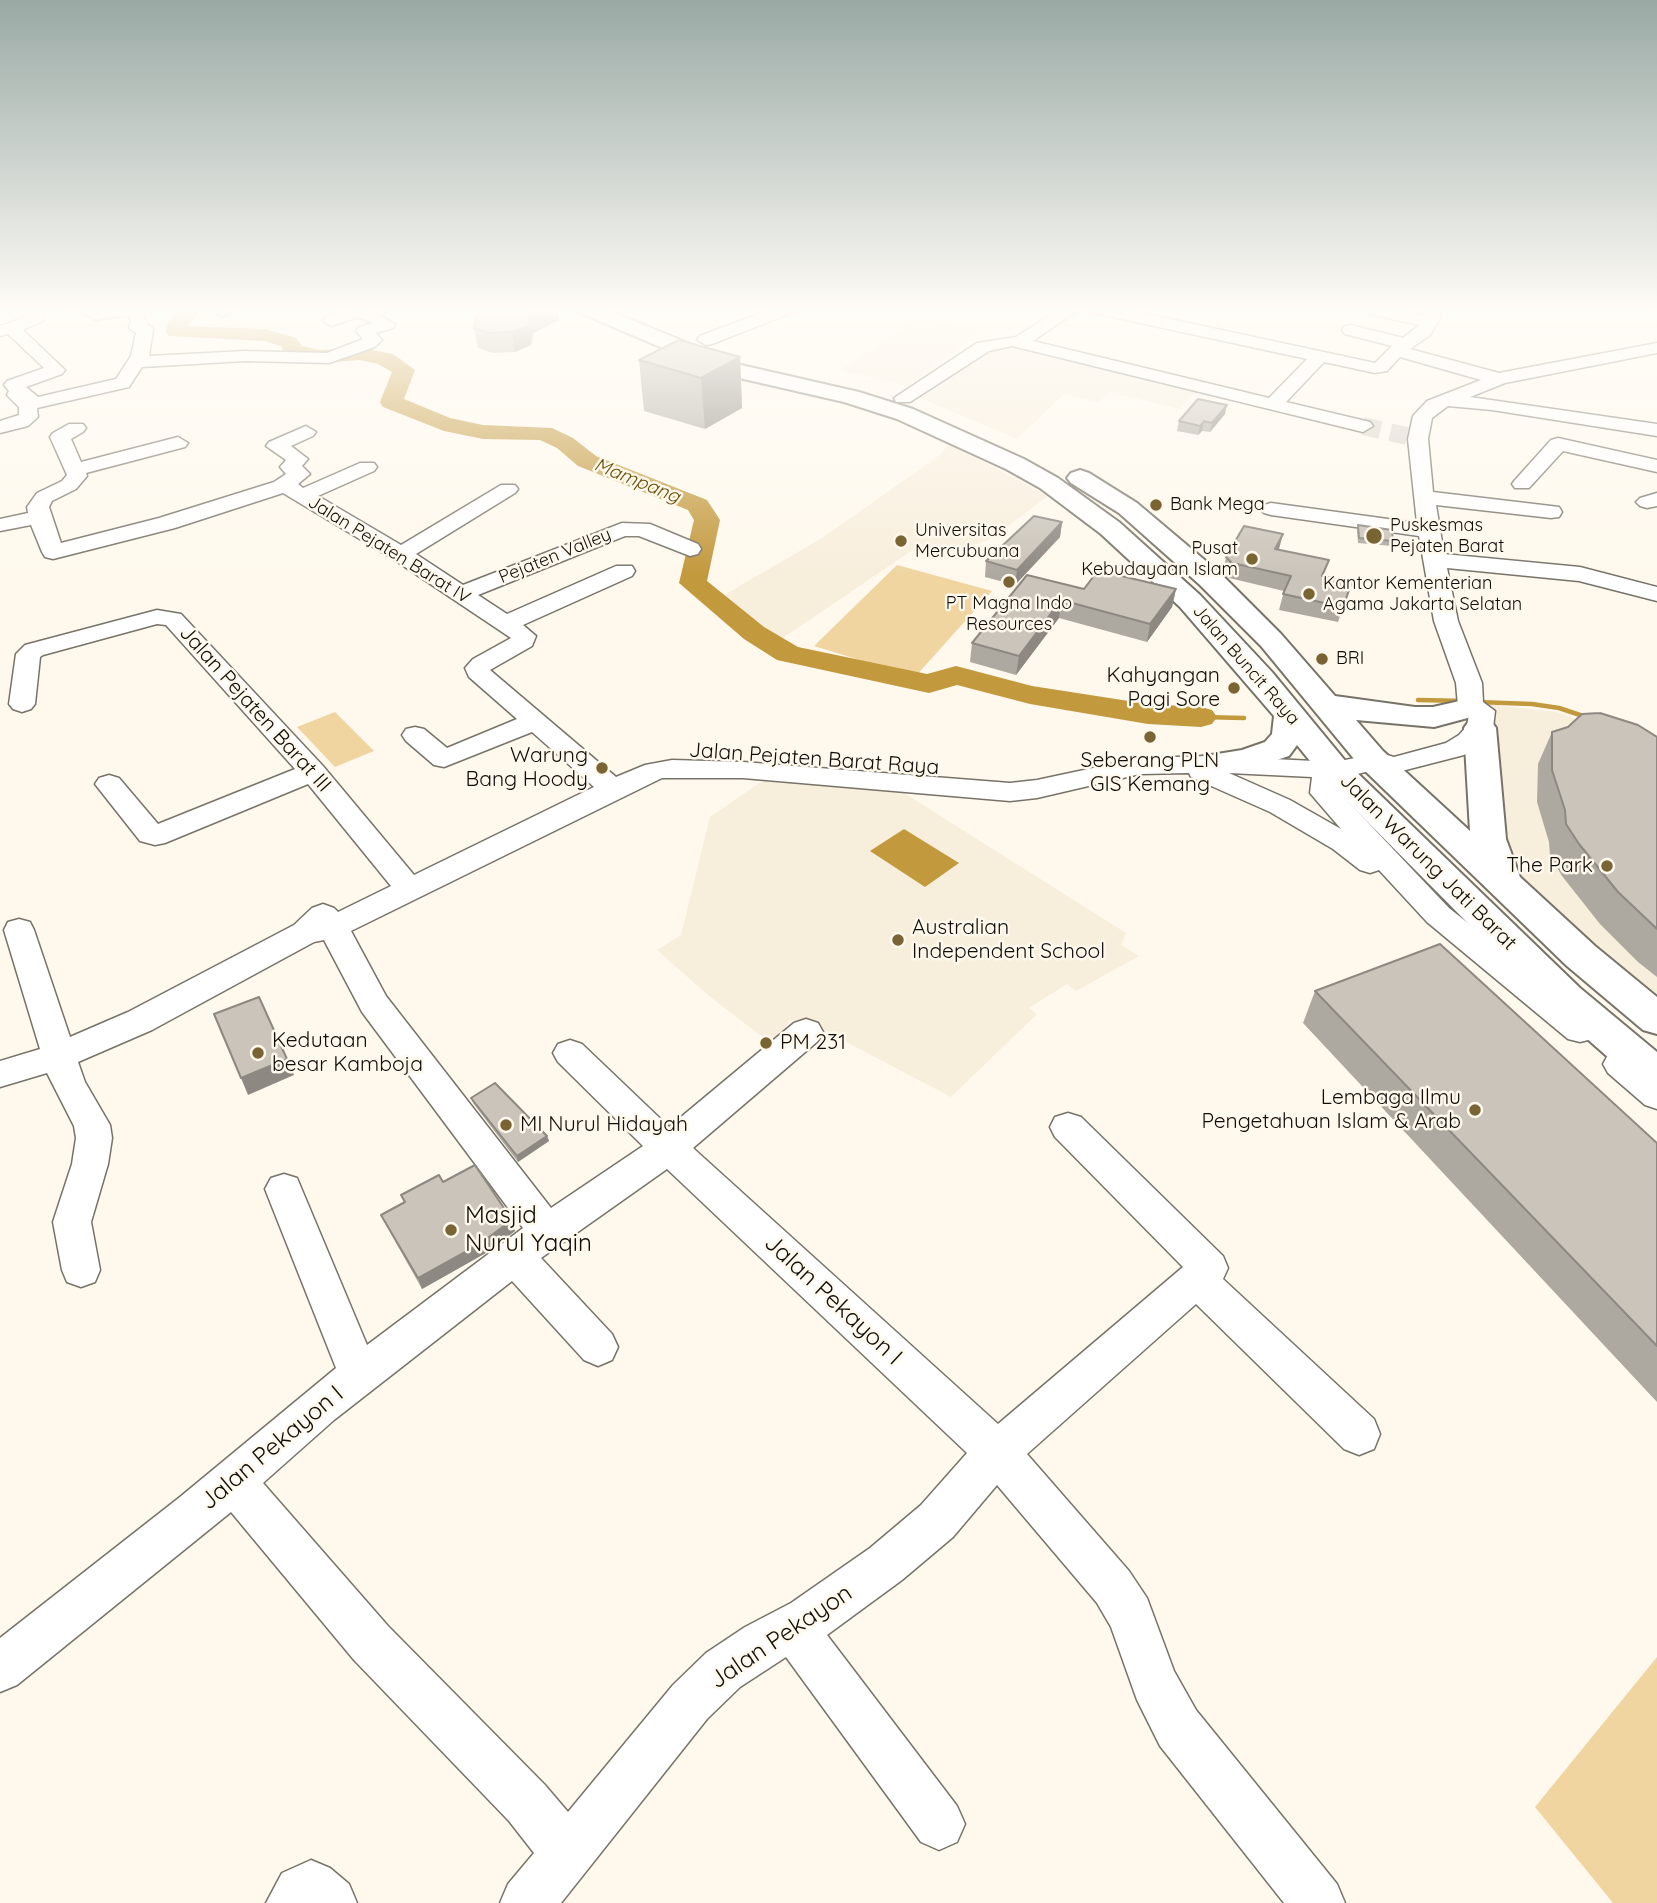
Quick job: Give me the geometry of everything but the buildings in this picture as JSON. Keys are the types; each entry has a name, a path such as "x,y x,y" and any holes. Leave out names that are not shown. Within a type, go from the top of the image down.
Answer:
{"main road":[{"name":"Jalan Buncit Raya","path":"857,397 924,422 1015,464 1049,483 1110,528 1164,575 1221,632 1335,770"},
{"name":"Jalan Buncit Raya","path":"896,397 967,422 1063,468 1128,508 1235,603 1378,762"},
{"path":"1312,689 1355,710 1403,717 1434,716 1471,707 1488,839 1504,882"},
{"path":"1197,764 1246,760 1277,749 1289,735 1276,698"},
{"name":"Jalan Warung Jati Barat","path":"1378,762 1581,956 1657,1019"},
{"name":"Jalan Warung Jati Barat","path":"1335,770 1566,998 1657,1076"}],"street":[{"path":"20,397 31,404 63,397"},
{"path":"24,397 31,404"},
{"path":"1239,397 1363,426"},
{"path":"1272,405 1280,397"},
{"path":"1452,397 1434,405 1423,416 1413,438 1447,621 1471,707"},
{"path":"1458,397 1657,430"},
{"path":"0,427 26,420 31,404"},
{"path":"76,428 61,437 77,476 74,481 41,500 39,517 53,552 57,553 291,491 367,467"},
{"path":"291,491 300,474 290,467 298,459 276,446 306,432"},
{"path":"75,470 178,443"},
{"path":"1522,484 1558,444 1657,466"},
{"path":"401,554 508,489"},
{"name":"Jalan Pejaten Barat IV","path":"291,491 401,554 526,638 482,664 477,668 478,672 604,782"},
{"path":"1424,497 1551,512"},
{"path":"1271,509 1429,531"},
{"path":"0,525 39,517"},
{"name":"Pejaten Valley","path":"460,594 622,530 642,529 690,549"},
{"path":"1434,560 1593,576 1657,594"},
{"path":"505,624 624,571"},
{"name":"Jalan Pejaten Barat III","path":"22,704 28,654 34,650 157,617 167,617 173,620 313,772 404,883"},
{"name":"Jalan Pejaten Barat Raya","path":"604,782 672,768 765,772 1010,792 1037,789 1140,766 1197,764 1335,770 1378,762 1384,754 1447,737 1471,707"},
{"path":"415,735 444,759 536,721"},
{"name":"Jalan Pejaten Barat Raya","path":"0,1074 58,1057 185,998 321,925 667,750 721,748 880,765 1037,773 1072,780"},
{"path":"1197,764 1343,842 1438,915"},
{"name":"Jalan Warung Jati Barat","path":"1335,770 1325,779 1324,793 1438,915 1657,1095"},
{"path":"109,784 150,834 155,836 313,772"},
{"path":"975,788 987,802 998,809"},
{"path":"321,925 374,1004 547,1231"},
{"path":"19,930 68,1084 92,1125 94,1138 85,1189 72,1222 81,1270"},
{"name":"Jalan Pekayon I","path":"0,1668 233,1481 359,1375 513,1255 669,1147 806,1032"},
{"path":"570,1053 669,1147"},
{"path":"1068,1127 1209,1268 1359,1434"},
{"name":"Jalan Pekayon I","path":"669,1147 997,1452 1113,1587 1130,1615 1154,1683 1178,1728 1318,1903"},
{"path":"284,1189 359,1375"},
{"path":"513,1255 598,1347"},
{"name":"Jalan Pekayon","path":"527,1903 690,1702 723,1670 851,1591 937,1521 997,1452 1209,1268"},
{"path":"233,1481 371,1643 527,1803 567,1852"},
{"path":"793,1628 939,1824"},
{"path":"293,1903 301,1892 312,1887 330,1903"}],"shaded area":[{"path":"920,397 1061,397 1017,439"},
{"path":"1076,397 1104,397 1098,402"},
{"path":"1130,397 1191,397 1179,409"},
{"name":"Universitas Mercubuana","path":"949,444 1048,496 992,538 978,544 914,549 777,642 719,598 822,538 940,455"},
{"path":"897,565 992,591 915,677 814,646"},
{"path":"1485,704 1557,712 1657,751 1657,1009 1521,886 1501,841"},
{"path":"335,712 374,751 335,767 297,727"},
{"name":"Australian Independent School","path":"771,775 893,786 1126,933 1121,945 1139,956 1076,991 1067,984 1029,1008 1037,1014 951,1097 810,1023 789,1020 777,1048 709,996 657,950 681,935 710,817"},
{"path":"904,829 959,863 925,887 870,851"},
{"path":"1657,1657 1657,1903 1613,1903 1535,1807"}],"waterway":[{"name":"Mampang","path":"393,397 391,402 444,424 483,432 544,433 565,443 587,461 698,505 707,520 693,583 754,633 788,654 929,684 956,675 1030,695 1148,714 1201,717"},
{"path":"1418,700 1466,701"},
{"path":"1477,702 1532,704 1559,708 1586,717"},
{"path":"1201,717 1244,718"}],"tunnel":[{"path":"1363,426 1407,436"}],"place":[{"name":"Bank Mega","path":"1156,505"},
{"name":"Puskesmas Pejaten Barat","path":"1374,536"},
{"name":"Universitas Mercubuana","path":"901,541"},
{"name":"Pusat Kebudayaan Islam","path":"1252,559"},
{"name":"PT Magna Indo Resources","path":"1009,582"},
{"name":"Kantor Kementerian Agama Jakarta Selatan","path":"1309,594"},
{"name":"BRI","path":"1322,659"},
{"name":"Kahyangan Pagi Sore","path":"1234,688"},
{"name":"Seberang PLN GIS Kemang","path":"1150,737"},
{"name":"Warung Bang Hoody","path":"602,768"},
{"name":"The Park","path":"1607,866"},
{"name":"Australian Independent School","path":"898,940"},
{"name":"PM 231","path":"766,1043"},
{"name":"Kedutaan besar Kamboja","path":"258,1053"},
{"name":"Lembaga Ilmu Pengetahuan Islam & Arab","path":"1475,1110"},
{"name":"MI Nurul Hidayah","path":"506,1125"},
{"name":"Masjid Nurul Yaqin","path":"451,1230"}]}
